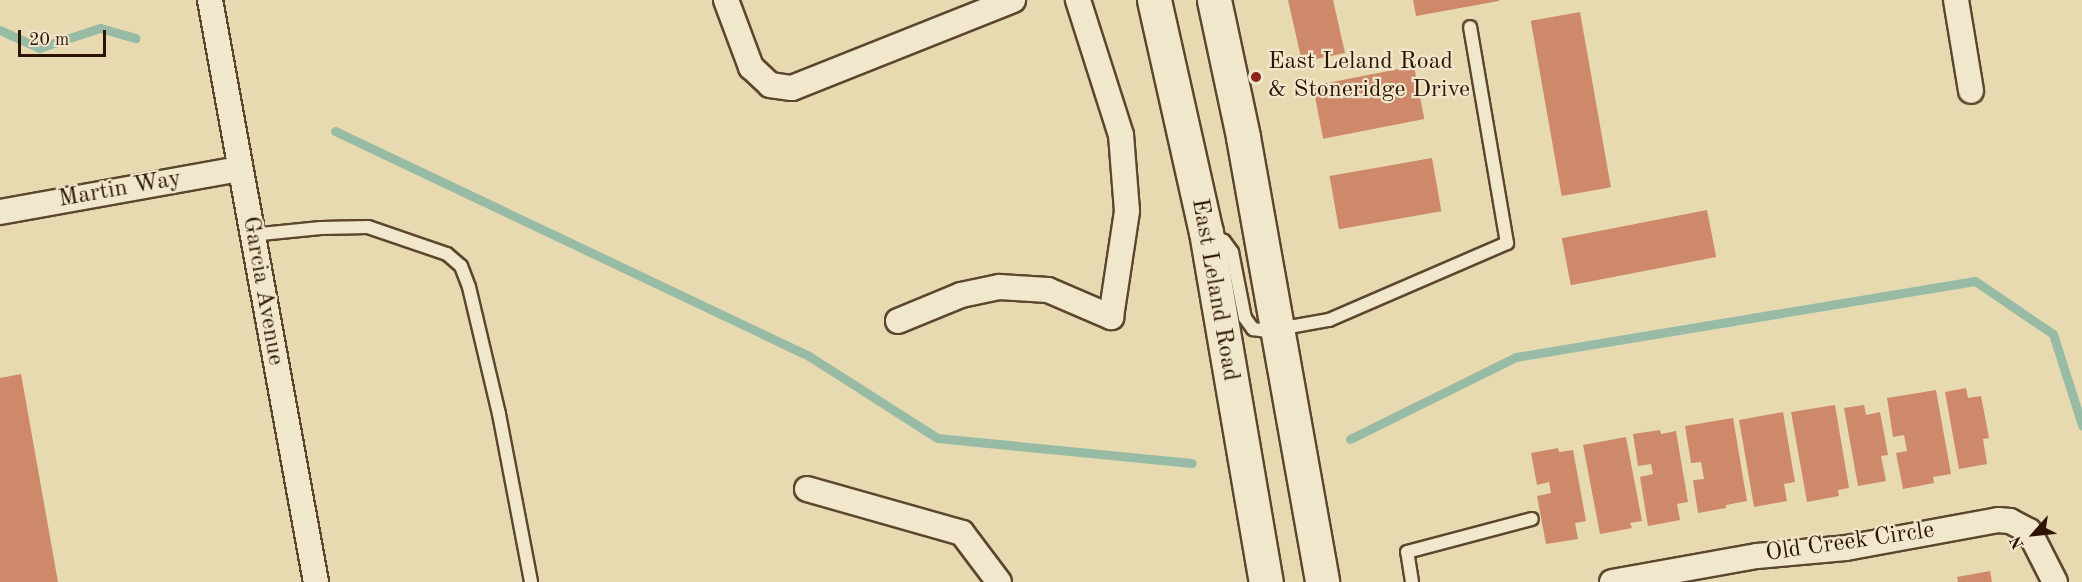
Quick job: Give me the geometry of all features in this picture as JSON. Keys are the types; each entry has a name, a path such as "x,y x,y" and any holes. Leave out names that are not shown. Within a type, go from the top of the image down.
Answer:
{"main road":[{"name":"East Leland Road","path":"1154,0 1206,231 1266,582"},
{"path":"1214,0 1241,127 1322,582"}],"street":[{"name":"Garcia Avenue","path":"210,0 316,582"},
{"path":"726,0 751,66 770,85 792,88 1013,0"},
{"path":"898,321 961,296 999,287 1048,290 1111,317 1127,211 1120,135 1078,0"},
{"path":"1956,0 1971,90"},
{"name":"Martin Way","path":"0,212 239,169"},
{"path":"807,489 962,533 1000,581"},
{"name":"Old Creek Circle","path":"1612,582 1756,556 1846,548 1998,520 2021,525 2029,531 2055,582"}],"lane":[{"path":"1206,231 1224,241 1232,252 1242,310 1249,325 1260,331 1329,320 1507,243 1470,27"},
{"path":"251,235 321,228 368,227 447,254 461,266 469,287 499,414 531,582"},
{"path":"1412,582 1407,552 1532,519"}],"building":[{"path":"1288,0 1333,0 1345,53 1302,62"},
{"path":"1413,0 1499,0 1499,1 1416,16"},
{"path":"1580,12 1611,187 1562,196 1531,21"},
{"path":"1414,66 1424,119 1323,139 1313,86"},
{"path":"1432,158 1441,211 1339,229 1330,176"},
{"path":"1707,210 1716,257 1571,285 1562,238"},
{"path":"21,374 58,582 0,582 0,378"},
{"path":"1966,388 1968,398 1981,396 1989,438 1983,439 1987,464 1959,469 1945,392"},
{"path":"1936,390 1951,474 1933,477 1934,483 1903,489 1896,453 1907,451 1904,435 1893,437 1887,398"},
{"path":"1835,405 1849,488 1838,490 1839,496 1807,502 1791,412"},
{"path":"1864,405 1866,415 1880,412 1888,455 1881,456 1886,481 1858,486 1844,408"},
{"path":"1783,412 1795,482 1784,484 1787,501 1754,507 1739,420"},
{"path":"1733,418 1747,501 1726,505 1726,508 1698,513 1693,480 1704,479 1701,462 1691,463 1685,426"},
{"path":"1660,430 1661,434 1676,431 1688,502 1677,504 1680,520 1648,526 1640,477 1653,474 1651,464 1638,466 1633,434"},
{"path":"1626,437 1642,521 1630,523 1632,528 1600,534 1583,445"},
{"path":"1558,448 1559,452 1573,450 1586,521 1575,523 1578,539 1546,544 1537,496 1551,493 1549,482 1537,485 1531,453"},
{"path":"1990,571 1992,582 1958,582 1957,577"}],"waterway":[{"path":"0,30 39,48 100,28 136,38"},
{"path":"335,131 809,356 937,438 1192,463"},
{"path":"1350,439 1516,357 1975,281 2053,334 2082,425"}],"place":[{"name":"East Leland Road & Stoneridge Drive","path":"1256,77"}]}
